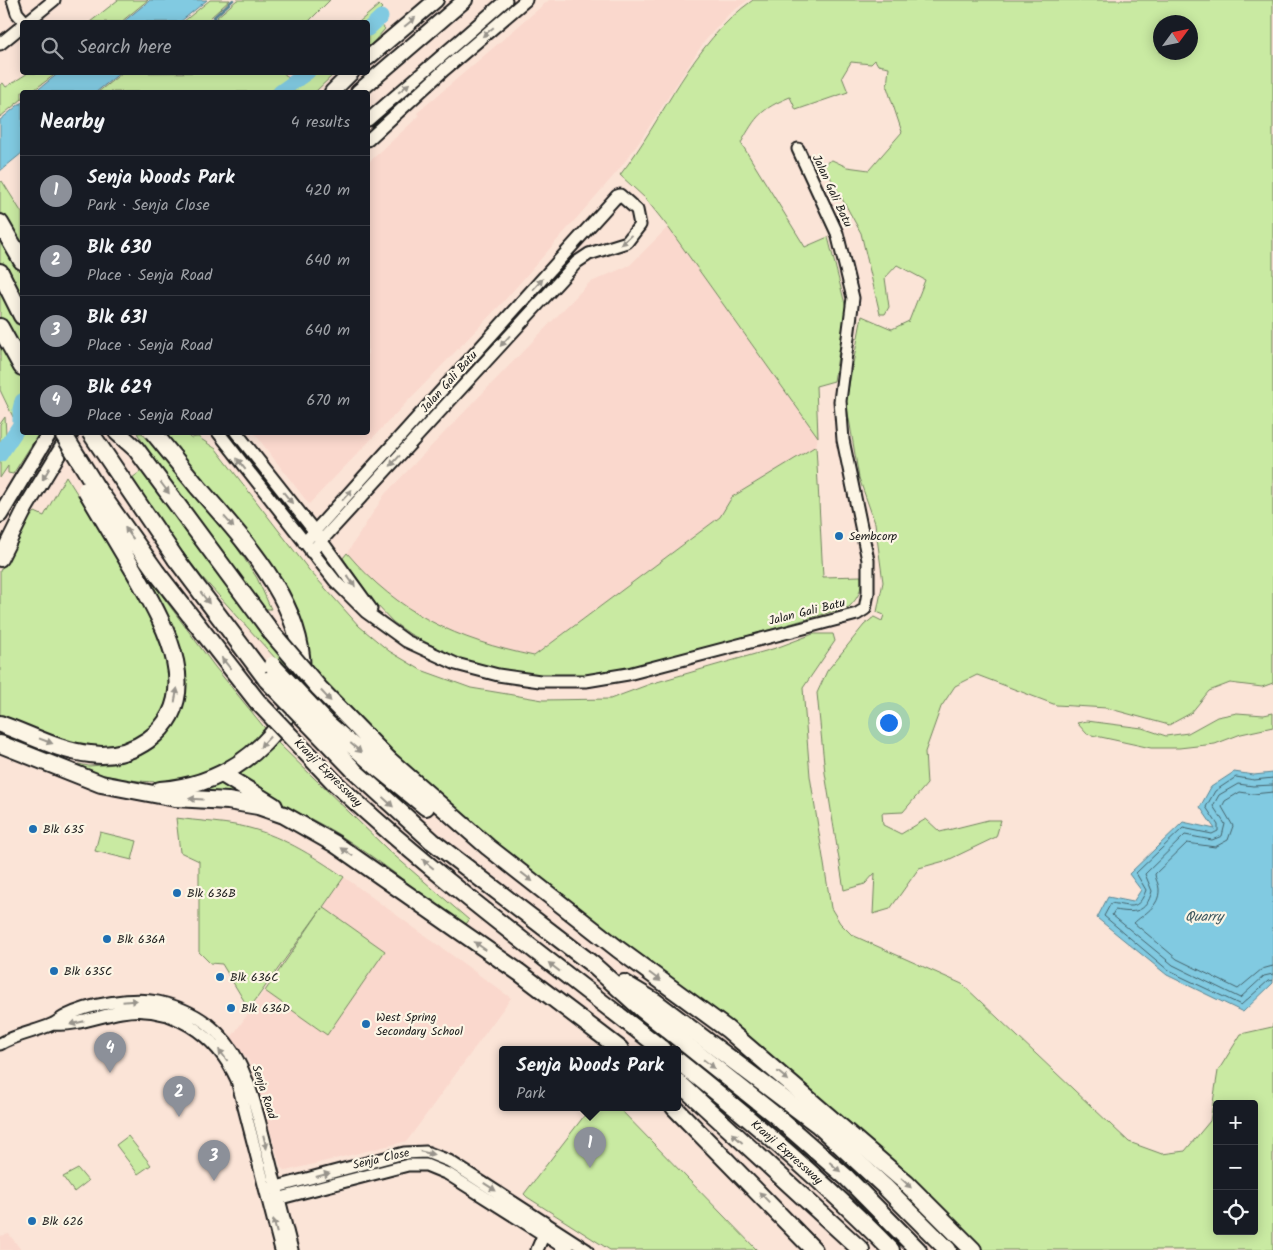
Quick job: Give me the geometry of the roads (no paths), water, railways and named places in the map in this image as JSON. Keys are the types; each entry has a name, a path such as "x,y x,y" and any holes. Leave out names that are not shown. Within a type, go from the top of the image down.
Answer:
{"highway":[{"path":"0,223 20,258"},
{"path":"0,272 20,312"},
{"path":"0,327 20,364"},
{"path":"0,724 73,751 90,754 120,753 133,748 156,734 172,710 177,694 177,670 166,631 137,576 53,435"},
{"name":"Kranji Expressway","path":"64,435 96,487 157,573 257,701 335,783 397,838 579,986 658,1046"},
{"name":"Kranji Expressway","path":"92,435 176,559 238,640 269,672 352,769 432,841 592,964"},
{"path":"120,435 136,449 272,633 384,764"},
{"path":"132,435 136,449"},
{"path":"134,791 174,789 206,782 240,764 261,746 293,704 301,678 301,663 295,631 278,592 239,534 155,435"},
{"path":"269,672 328,723 384,764 618,949 727,1028 906,1183 973,1250"},
{"path":"0,744 101,784 175,798 245,804 269,810 304,825"},
{"path":"222,774 335,844 520,974 616,1046"},
{"path":"592,964 654,1001 817,1124 884,1186 948,1250"},
{"path":"592,964 643,1010 776,1116 847,1178 918,1250"},
{"path":"579,986 641,1046"},
{"path":"582,1021 609,1046"},
{"name":"Kranji Expressway","path":"681,1063 756,1125 832,1193 891,1250"},
{"path":"681,1085 718,1121 861,1250"},
{"path":"681,1093 718,1121"},
{"path":"678,1111 814,1250"},
{"path":"798,1232 821,1250"}],"main road":[{"path":"370,56 436,0"},
{"path":"360,90 465,0"},
{"path":"334,90 349,75"},
{"path":"0,515 49,435"},
{"path":"0,559 26,507 69,435"}],"street":[{"path":"13,0 17,13 24,20"},
{"path":"29,20 54,0"},
{"path":"370,118 506,0"},
{"path":"370,138 444,70 526,0"},
{"path":"0,44 20,28"},
{"name":"Jalan Gali Batu","path":"220,435 335,581 366,612 415,645 464,666 498,675 540,681 586,681 628,674 836,620 865,609 868,593 868,560 843,440 840,401 854,298 837,233 798,149"},
{"name":"Jalan Gali Batu","path":"620,195 637,210 640,225 627,242 589,254 578,262 322,542 308,548 315,532 616,196 620,195"},
{"name":"Jalan Gali Batu","path":"238,435 315,532 370,608 387,626"},
{"name":"Senja Road","path":"0,1044 20,1034 54,1024 66,1015 94,1007 140,1000 178,1008 204,1021 226,1043 248,1077 272,1194 281,1250"},
{"name":"Senja Close","path":"272,1194 404,1153 426,1152 448,1161 545,1230 555,1241 568,1250"},
{"name":"Senja Close","path":"272,1194 303,1192 408,1165 426,1165 448,1174 545,1230"},
{"path":"286,1226 287,1208 303,1192"},
{"name":"Senja Road","path":"272,1194 286,1226 292,1250"},
{"path":"537,1250 545,1230"},
{"name":"Senja Close","path":"555,1241 587,1250"}],"water":[{"path":"150,0 207,0 182,20 125,20"},
{"path":"56,75 117,75 99,90 38,90"},
{"path":"20,104 20,155 0,171 0,120"},
{"name":"Quarry","path":"1234,772 1254,775 1273,773 1273,983 1243,1012 1167,975 1097,918 1108,897 1133,902 1141,890 1129,874 1183,822 1215,829 1200,807 1211,787"}],"waterway":[{"path":"217,20 214,17 233,0"},
{"path":"370,27 381,17"},
{"path":"283,90 304,75"},
{"path":"20,409 20,425"},
{"path":"0,455 20,425"}],"place":[{"name":"Sembcorp","path":"839,536"},
{"name":"Blk 635","path":"33,829"},
{"name":"Blk 636B","path":"177,893"},
{"name":"Blk 636A","path":"107,939"},
{"name":"Blk 635C","path":"54,971"},
{"name":"Blk 636C","path":"220,977"},
{"name":"Blk 636D","path":"231,1008"},
{"name":"West Spring Secondary School","path":"366,1024"},
{"name":"Blk 629","path":"110,1073"},
{"name":"Blk 630","path":"179,1117"},
{"name":"Senja Woods Park","path":"590,1168"},
{"name":"Blk 631","path":"214,1181"},
{"name":"Blk 626","path":"32,1221"}]}
